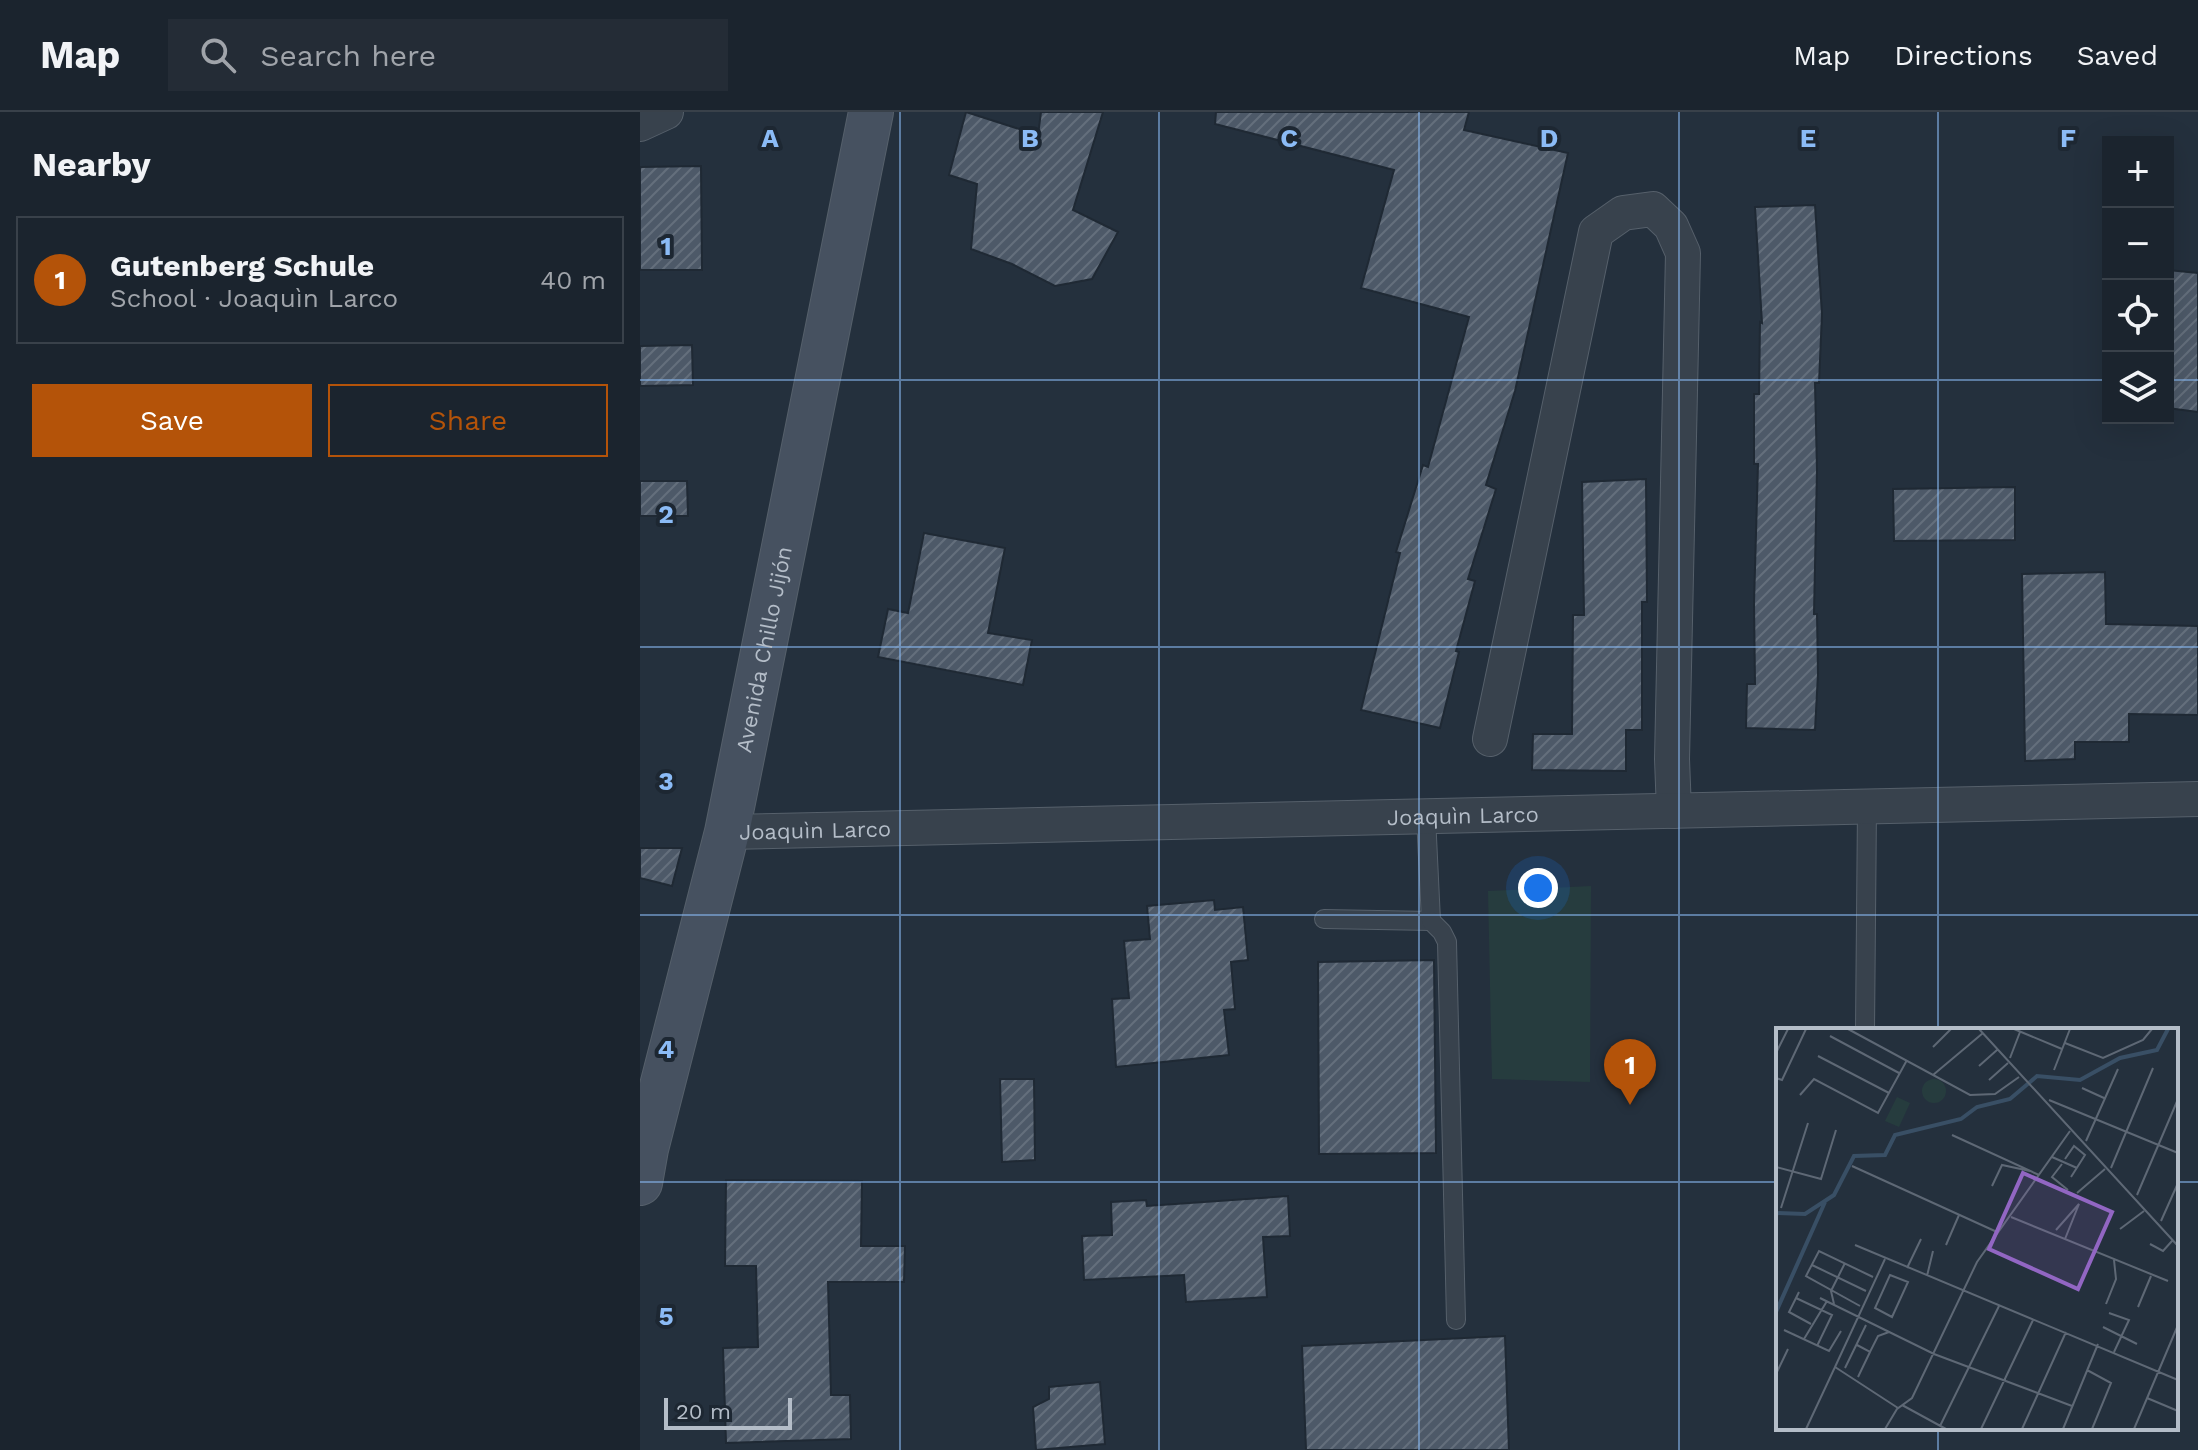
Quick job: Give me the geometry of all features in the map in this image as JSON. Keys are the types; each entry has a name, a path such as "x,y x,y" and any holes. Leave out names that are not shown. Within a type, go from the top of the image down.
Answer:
{"street":[{"path":"640,124 666,112"},
{"name":"Avenida Chillo Jijón","path":"642,1160 727,832 871,112"},
{"path":"1490,739 1596,232 1623,213 1653,209 1671,226 1683,253 1672,759 1674,811"},
{"name":"Joaquìn Larco","path":"727,832 2198,799"}],"lane":[{"path":"1865,1028 1867,807"},
{"path":"1426,816 1431,921 1447,942 1456,1320"},
{"path":"1324,919 1431,921"}],"green space":[{"path":"1591,886 1590,1082 1492,1079 1488,891"}],"building":[{"path":"966,112 1038,135 1041,112 1103,112 1073,210 1118,232 1092,279 1055,286 1012,264 971,249 977,184 949,175"},
{"path":"1216,112 1469,112 1464,130 1568,153 1515,391 1486,485 1496,489 1468,579 1475,581 1440,728 1361,710 1400,553 1396,552 1423,465 1428,467 1469,317 1361,288 1394,170 1215,124"},
{"path":"701,166 702,270 640,270 640,167"},
{"path":"1815,205 1822,314 1819,383 1815,383 1814,614 1817,614 1818,674 1815,730 1746,728 1747,684 1755,684 1758,464 1754,464 1754,394 1759,394 1762,323 1755,207"},
{"path":"2174,271 2198,273 2198,412 2174,409"},
{"path":"692,345 693,385 640,386 640,346"},
{"path":"1646,479 1647,602 1642,602 1642,730 1626,730 1626,771 1532,770 1533,734 1572,734 1573,615 1584,615 1582,482"},
{"path":"640,481 687,481 688,516 640,516"},
{"path":"2015,487 2015,540 1894,541 1893,489"},
{"path":"924,533 1005,548 988,633 1032,640 1023,685 878,657 888,609 908,613"},
{"path":"2105,572 2106,624 2198,626 2198,715 2129,714 2129,742 2075,742 2075,759 2025,761 2022,574"},
{"path":"640,848 682,848 672,886 640,878"},
{"path":"1214,900 1215,910 1243,907 1248,960 1231,962 1235,1009 1224,1010 1229,1055 1116,1067 1112,999 1129,998 1124,941 1150,939 1147,906"},
{"path":"1434,960 1436,1153 1319,1154 1318,962"},
{"path":"1000,1079 1034,1079 1035,1160 1002,1162"},
{"path":"726,1180 862,1181 861,1246 905,1246 904,1282 828,1282 831,1395 850,1395 851,1439 726,1443 723,1348 758,1347 756,1266 725,1266"},
{"path":"1288,1196 1290,1236 1263,1237 1267,1297 1186,1302 1184,1275 1084,1280 1082,1236 1112,1235 1111,1202 1146,1200 1147,1206"},
{"path":"1505,1336 1509,1450 1306,1450 1302,1346"},
{"path":"1100,1382 1105,1444 1036,1450 1033,1407 1049,1399 1049,1387"}],"place":[{"name":"Gutenberg Schule","path":"1630,1105"}]}
